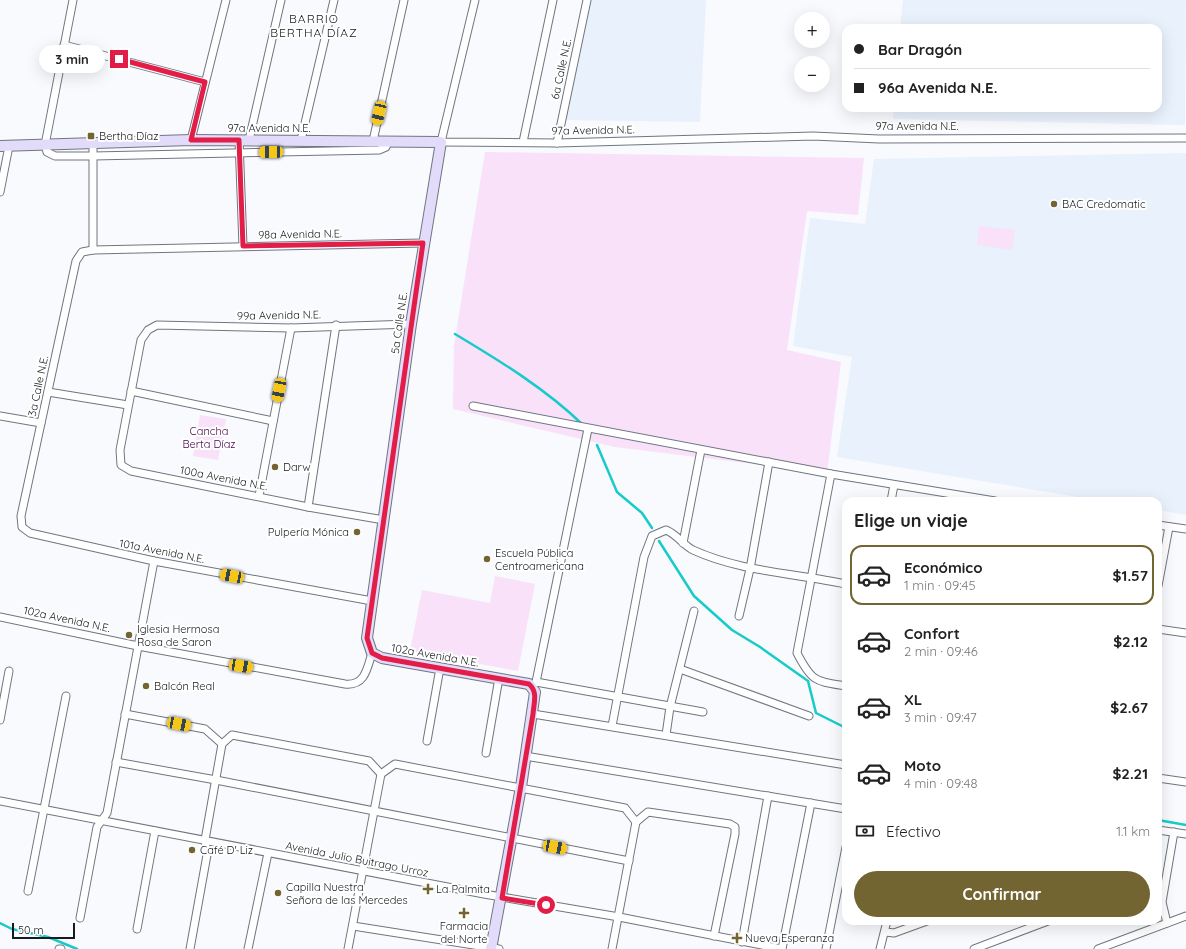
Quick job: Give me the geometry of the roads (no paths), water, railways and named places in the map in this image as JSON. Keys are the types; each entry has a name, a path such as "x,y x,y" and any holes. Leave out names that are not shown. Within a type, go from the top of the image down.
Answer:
{"street":[{"path":"73,0 45,145 48,152 55,156 379,150 386,147 388,142"},
{"path":"191,140 226,0"},
{"path":"243,246 240,153 280,0"},
{"path":"301,140 334,0"},
{"path":"373,141 404,0"},
{"name":"5a Calle N.E.","path":"372,653 367,638 410,324 441,142 475,0"},
{"path":"523,142 553,0"},
{"name":"6a Calle N.E.","path":"557,142 587,0"},
{"path":"64,45 205,82"},
{"name":"97a Avenida N.E.","path":"5,146 191,140 557,142 813,136 879,139 1186,138"},
{"path":"93,144 93,250"},
{"path":"0,192 5,146"},
{"name":"98a Avenida N.E.","path":"82,252 93,250 243,246 423,243"},
{"name":"3a Calle N.E.","path":"22,527 22,516 76,261 82,252"},
{"name":"99a Avenida N.E.","path":"131,391 141,340 148,330 157,325 291,328 336,325 410,324"},
{"path":"308,507 336,325"},
{"path":"259,496 291,328"},
{"path":"48,392 128,405 131,391 273,421"},
{"name":"100a Avenida N.E.","path":"128,405 120,450 121,465 131,472 259,496 308,507 384,520"},
{"path":"473,406 588,429 955,497"},
{"path":"0,416 41,423"},
{"path":"353,926 493,948 533,714 535,692 534,684 588,429"},
{"path":"683,542 701,450"},
{"path":"739,616 750,569 769,462"},
{"path":"831,474 797,653 805,668 818,682 842,685"},
{"path":"892,497 894,485"},
{"path":"1162,526 1186,529"},
{"name":"101a Avenida N.E.","path":"22,527 30,533 154,561 372,601"},
{"path":"1162,565 1169,527"},
{"path":"612,726 648,542 652,536 666,530 676,534 692,550 750,569 812,577 842,583"},
{"path":"80,918 97,827 107,813 154,561"},
{"path":"666,735 670,706 694,611"},
{"name":"102a Avenida N.E.","path":"0,617 138,646 353,685 360,682 364,676 372,653 382,658 534,684"},
{"path":"1162,630 1186,633"},
{"path":"427,740 440,668"},
{"path":"680,670 809,716"},
{"path":"0,720 9,671"},
{"path":"486,753 499,678"},
{"path":"534,684 618,696 703,712"},
{"path":"28,891 66,696"},
{"path":"126,714 205,729 222,744"},
{"path":"533,714 842,764"},
{"path":"190,949 207,855 205,840 222,744 232,735 308,749 369,761 380,774"},
{"path":"525,756 842,808"},
{"path":"116,762 216,780 629,861"},
{"path":"348,949 380,774 395,764 625,808 636,822"},
{"path":"1162,779 1186,782"},
{"path":"742,942 768,796"},
{"name":"Avenida Julio Buitrago Urroz","path":"0,801 502,898 619,917 782,949"},
{"path":"782,949 811,803"},
{"path":"612,949 636,822 648,812 730,824 735,827 735,834 714,936"},
{"path":"1162,830 1186,834"},
{"path":"137,929 155,831"},
{"path":"1167,923 1162,902 1174,832"},
{"path":"248,949 268,853"},
{"path":"826,949 842,867"},
{"path":"1162,925 1186,916"},
{"path":"880,949 886,925"},
{"path":"885,932 894,933 915,925"},
{"path":"974,949 1037,925"},
{"path":"1098,949 1162,925"}],"waterway":[{"path":"455,334 506,365 554,399 583,425"},
{"path":"597,445 617,492 642,513 652,528"},
{"path":"659,541 694,596 732,630 760,647 808,681 816,713 842,726"},
{"path":"1162,821 1186,825"},
{"path":"0,923 12,929 48,937 77,949"}],"place":[{"name":"Bertha Díaz","path":"91,136"},
{"name":"BAC Credomatic","path":"1054,204"},
{"name":"Darw","path":"275,467"},
{"name":"Pulpería Mónica","path":"357,532"},
{"name":"Escuela Pública Centroamericana","path":"487,559"},
{"name":"Iglesia Hermosa Rosa de Saron","path":"129,635"},
{"name":"Balcón Real","path":"146,686"},
{"name":"Café D' Liz","path":"192,850"},
{"name":"La Palmita","path":"428,889"},
{"name":"Capilla Nuestra Señora de las Mercedes","path":"278,893"},
{"name":"Farmacia del Norte","path":"464,913"},
{"name":"Nueva Esperanza","path":"737,938"}],"district":[{"name":"BARRIO BERTHA DÍAZ","path":"314,25"}],"park label":[{"name":"Cancha Berta Díaz","path":"209,437"}]}
